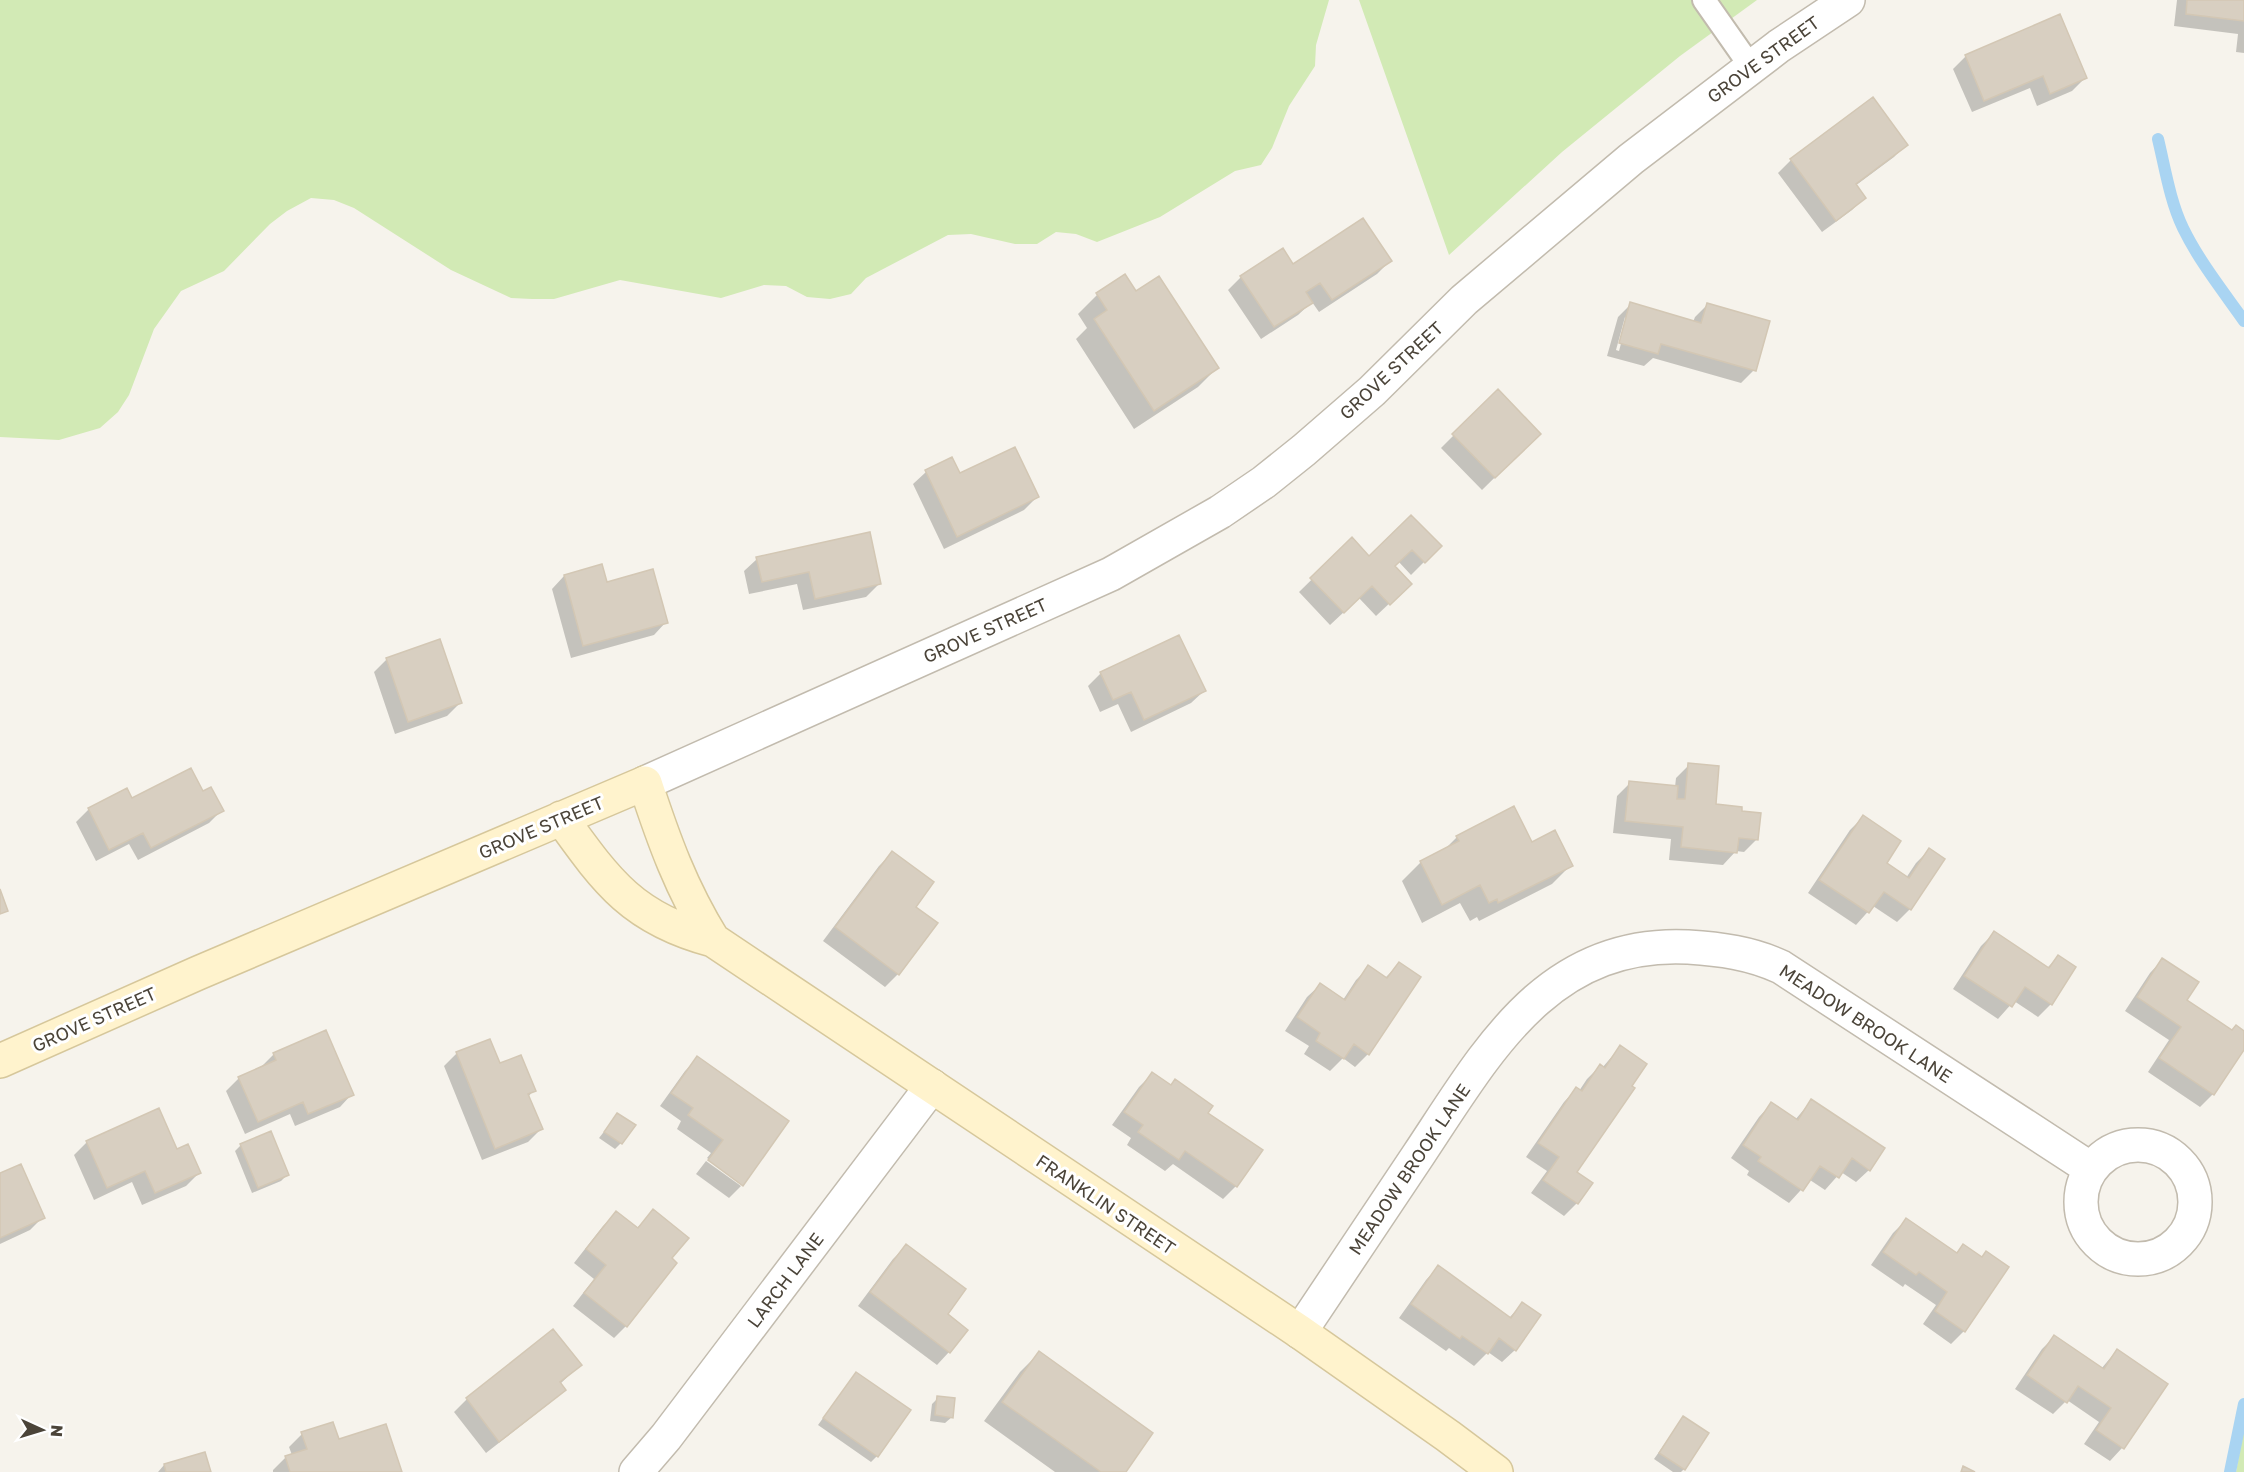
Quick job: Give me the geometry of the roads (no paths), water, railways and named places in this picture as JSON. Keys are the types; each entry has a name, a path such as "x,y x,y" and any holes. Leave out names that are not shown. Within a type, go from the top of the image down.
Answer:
{"main road":[{"name":"GROVE STREET","path":"0,1061 198,973 645,783"},
{"name":"FRANKLIN STREET","path":"645,783 665,845 685,891 713,940"},
{"name":"FRANKLIN STREET","path":"561,818 606,878 638,907 665,924 713,940 1300,1332 1496,1472"}],"street":[{"name":"GROVE STREET","path":"645,783 1111,574 1220,513 1304,450 1372,391 1464,300 1561,216 1750,67 1848,0"},
{"name":"MEADOW BROOK LANE","path":"1300,1332 1463,1088 1493,1045 1517,1017 1538,998 1584,966 1615,954 1634,950 1678,946 1731,951 1767,960 2091,1169"},
{"name":"LARCH LANE","path":"636,1472 666,1437 932,1086"}],"lane":[{"path":"1704,0 1750,67"}],"waterway":[{"path":"2158,139 2178,218 2204,264 2244,321"},
{"path":"2230,1472 2244,1404"}]}
